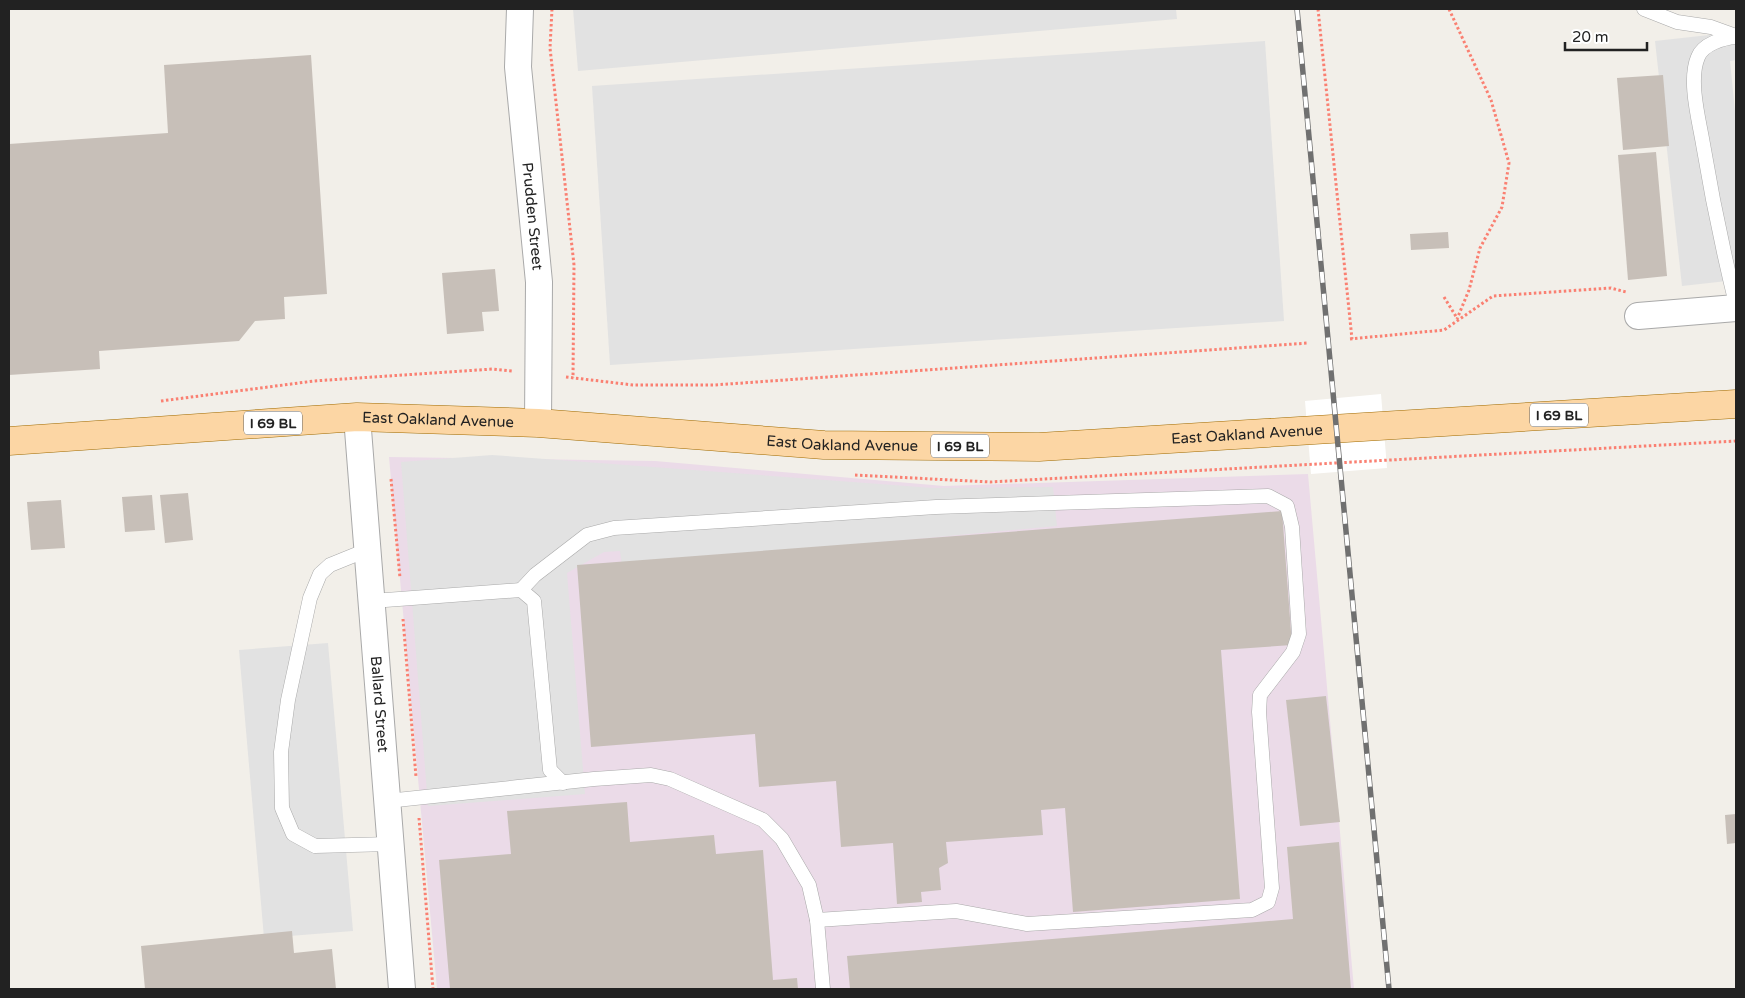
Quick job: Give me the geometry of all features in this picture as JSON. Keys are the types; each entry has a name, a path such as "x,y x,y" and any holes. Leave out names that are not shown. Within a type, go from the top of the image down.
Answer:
{"main road":[{"name":"East Oakland Avenue","path":"9,441 357,417 538,423 824,445 1039,447 1736,404"}],"street":[{"name":"Prudden Street","path":"520,9 518,67 539,282 538,423"},
{"path":"1635,304 1736,308"},
{"name":"Ballard Street","path":"357,417 402,989"}],"lane":[{"path":"1644,9 1678,22 1711,27 1736,36"},
{"path":"1736,36 1709,45 1698,56 1694,91 1717,227 1736,304"},
{"path":"372,601 521,590 535,575 587,535 614,528 936,507 1014,504 1268,496 1286,506 1292,527 1299,634 1292,652 1260,695 1259,712 1272,888 1268,902 1252,910 1027,924 956,911 817,920"},
{"path":"367,550 320,574 310,598 288,700 281,752 282,808 293,834 315,846 390,844"},
{"path":"521,590 534,601 550,770 562,782"},
{"path":"387,801 562,782 650,775 670,779 763,820 782,839 809,884 817,920 823,989"}],"path":[{"path":"552,9 550,48 574,266 573,378"},
{"path":"1318,9 1350,339 1444,330 1493,296 1611,288 1635,304"},
{"path":"1449,9 1491,100 1509,163 1502,207 1480,248 1469,290 1458,320"},
{"path":"1444,297 1458,320"},
{"path":"151,402 314,381 493,369 633,385 714,385 1308,343"},
{"path":"391,475 433,989"}],"shaded area":[{"path":"573,9 1176,9 1177,19 578,71"},
{"path":"1736,32 1736,60 1730,61 1736,121 1736,280 1682,286 1655,41"},
{"path":"1265,41 1284,321 610,365 592,86"},
{"path":"492,455 933,488 1053,487 1057,526 622,566 620,551 604,552 567,573 585,794 428,806 401,462"},
{"path":"389,457 655,461 944,486 1308,474 1354,989 437,989"},
{"path":"328,643 353,931 264,938 239,650"}],"pier":[{"path":"1381,394 1387,468 1311,474 1305,401"}],"building":[{"path":"311,55 327,294 284,297 285,319 255,321 239,341 99,351 100,369 9,375 9,144 168,133 164,65"},
{"path":"1663,75 1669,146 1623,150 1617,78"},
{"path":"1656,152 1667,276 1628,280 1618,155"},
{"path":"1448,232 1449,248 1411,250 1410,234"},
{"path":"495,269 499,311 482,312 484,331 447,334 442,273"},
{"path":"188,493 193,540 165,543 160,495"},
{"path":"152,495 155,530 125,532 122,497"},
{"path":"61,500 65,548 31,550 27,502"},
{"path":"1282,511 1292,645 1221,650 1240,899 1073,912 1065,808 1041,810 1043,835 946,842 948,863 939,868 941,890 921,892 922,902 897,904 893,843 841,847 836,781 759,787 755,734 591,747 577,565"},
{"path":"1326,696 1340,822 1300,826 1286,700"},
{"path":"627,802 630,842 714,835 716,854 763,850 773,980 797,978 798,989 450,989 439,860 511,854 507,811"},
{"path":"1736,814 1736,843 1727,844 1725,815"},
{"path":"1339,842 1351,989 850,989 847,956 1293,919 1287,847"},
{"path":"292,931 294,953 332,949 336,989 145,989 141,946"}],"railway":[{"path":"1297,9 1389,989"}]}
